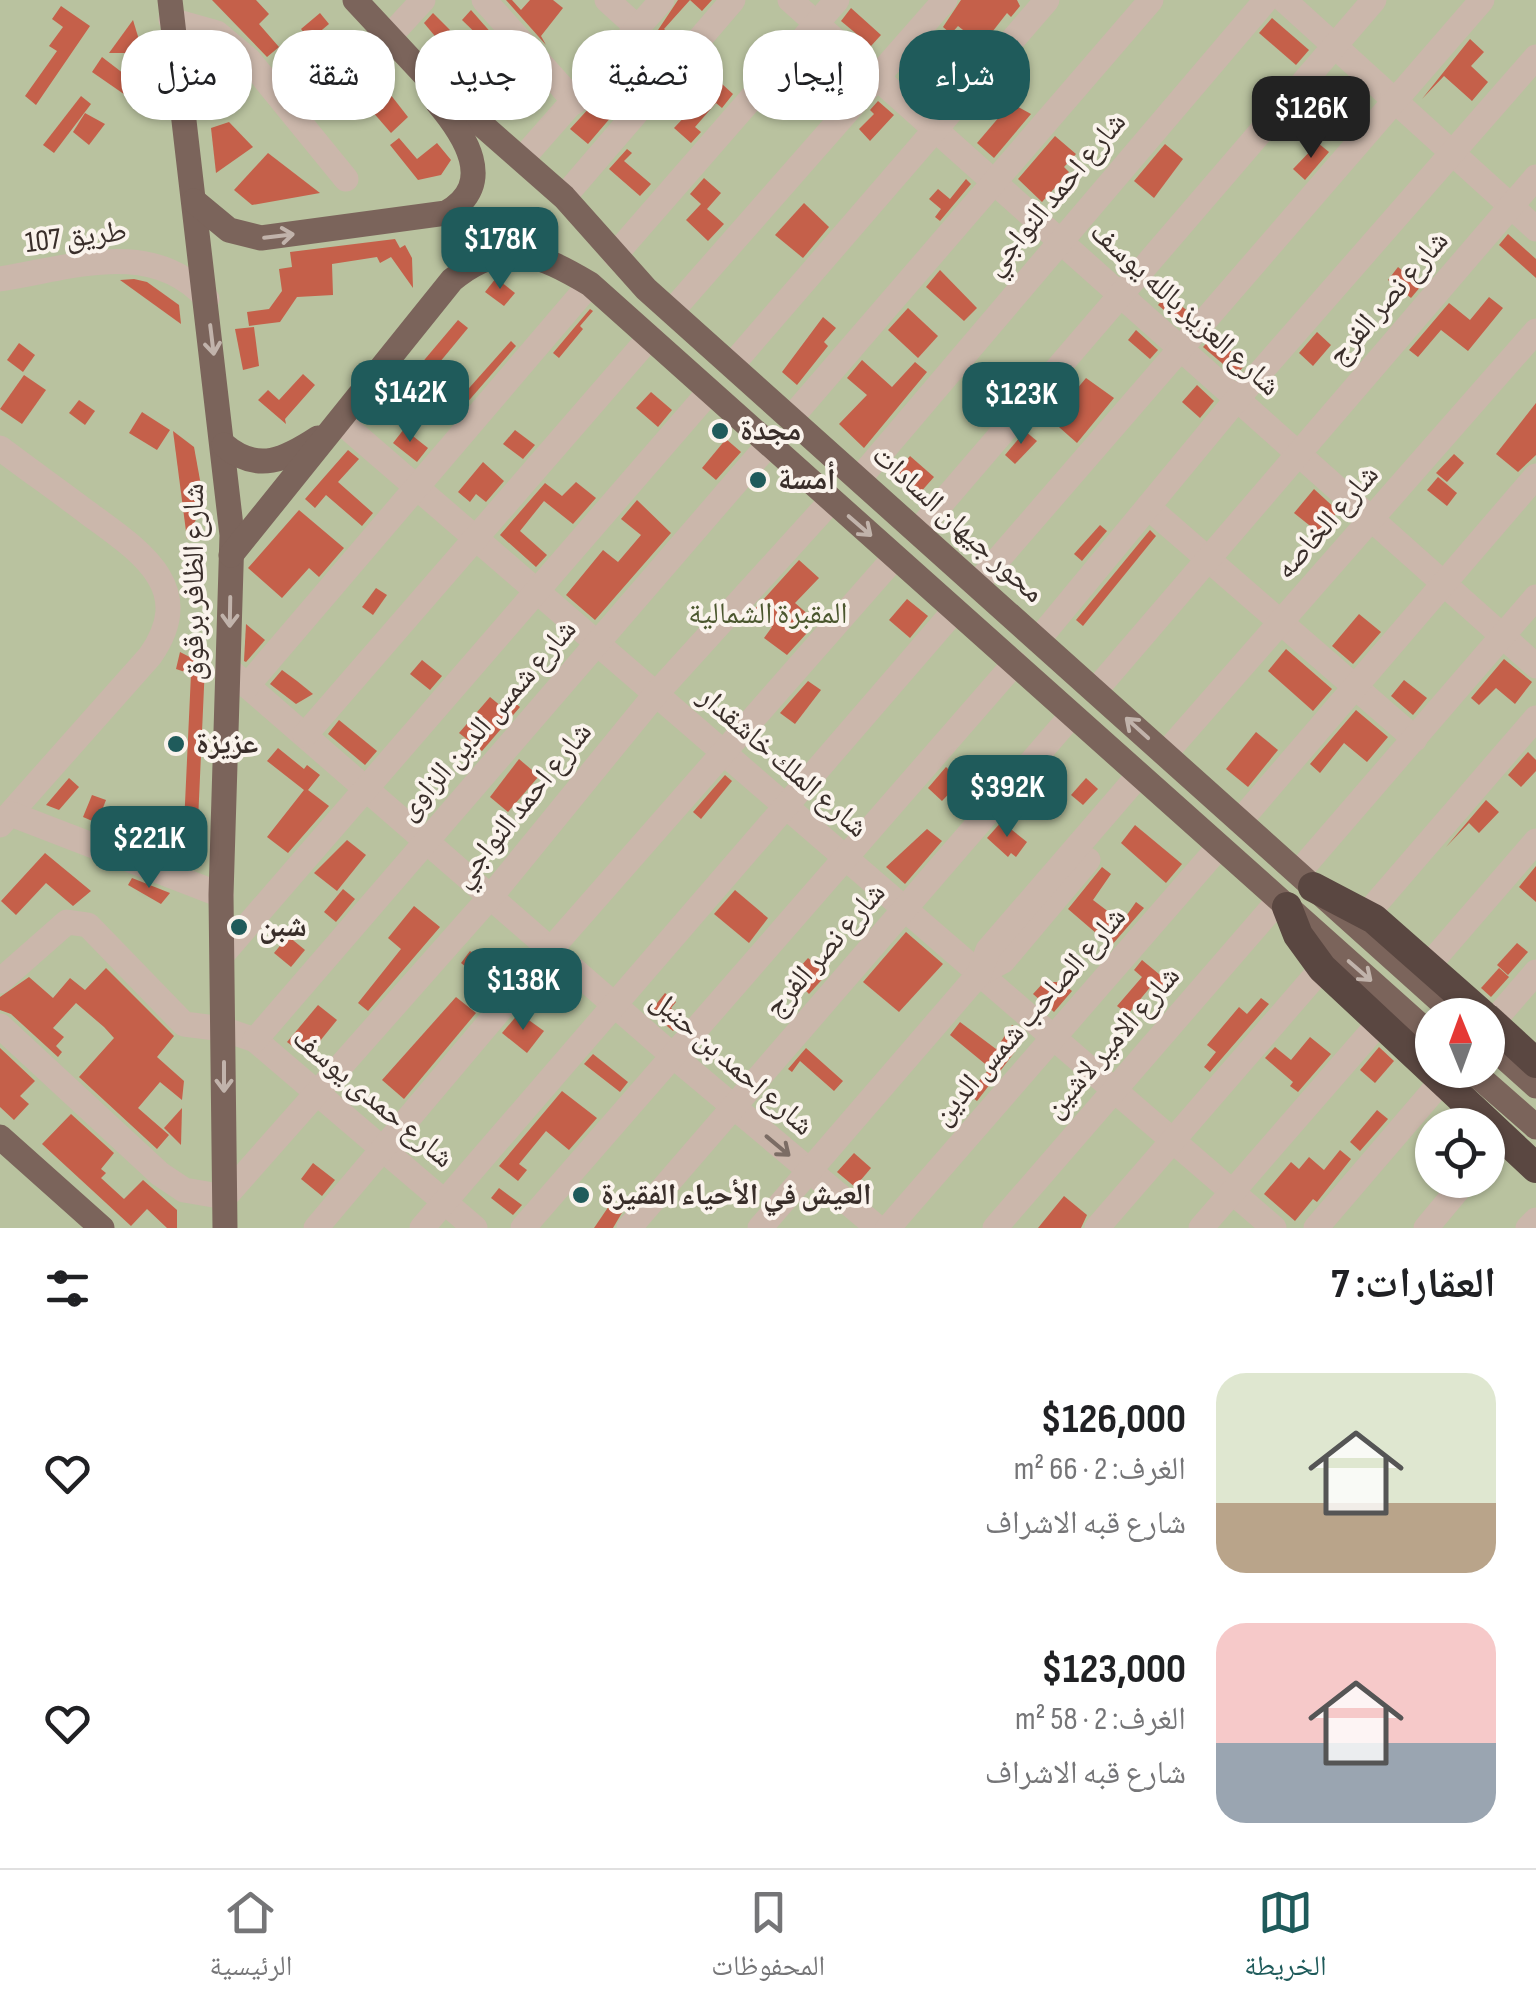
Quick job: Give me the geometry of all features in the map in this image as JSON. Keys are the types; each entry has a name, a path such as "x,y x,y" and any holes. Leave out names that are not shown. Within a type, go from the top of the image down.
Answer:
{"highway":[{"path":"1306,880 1368,914 1460,998"},
{"path":"1283,903 1298,935 1322,968 1415,1057"},
{"path":"1505,1039 1536,1064"},
{"path":"1446,1088 1463,1108"},
{"path":"1505,1151 1536,1168"}],"main road":[{"path":"355,0 381,30"},
{"name":"شارع الظافر برقوق","path":"170,10 224,444 238,678 222,895 225,1228"},
{"path":"395,45 415,65"},
{"path":"194,201 229,230 261,238 446,213 468,194 473,164 466,140 450,120"},
{"name":"محور جيهان السادات","path":"476,120 564,197 672,311 1437,998"},
{"path":"231,555 452,280 474,264 502,255 533,255 590,284 1415,1021"},
{"path":"224,444 253,462 276,462 340,422"},
{"path":"1505,1047 1536,1086"},
{"path":"1492,1088 1536,1127"},
{"path":"0,1137 102,1228"}],"street":[{"path":"395,30 423,0"},
{"path":"484,0 572,99"},
{"path":"606,0 639,28 662,0"},
{"path":"564,197 733,0"},
{"name":"شارع العزيز بالله يوسف","path":"790,0 823,30"},
{"path":"615,255 836,0"},
{"path":"879,77 945,0"},
{"path":"732,365 1047,0"},
{"path":"790,418 1151,0"},
{"name":"شارع احمد النواجي","path":"859,479 1058,240 1266,0"},
{"path":"1284,0 1536,229"},
{"path":"918,532 1374,0"},
{"path":"976,585 1482,0"},
{"path":"170,10 217,33 248,60 346,179"},
{"path":"1038,640 1237,399 1536,57"},
{"name":"شارع العزيز بالله يوسف","path":"879,79 1536,666"},
{"path":"522,160 572,105"},
{"path":"672,311 841,120"},
{"name":"شارع نصر الفرج","path":"1095,691 1536,177"},
{"name":"طريق 107","path":"0,279 130,260 176,272 207,299"},
{"path":"238,678 416,488 590,284"},
{"name":"شارع الخاصه","path":"1164,754 1536,331"},
{"path":"305,736 650,337"},
{"path":"222,955 710,391"},
{"name":"شارع الملك خاشقدار","path":"340,422 1274,1228"},
{"name":"شارع شمس الدين الزاوى","path":"255,1040 769,444"},
{"path":"0,448 152,564 164,586 168,612 162,636 150,656 6,819 222,895"},
{"path":"1240,821 1536,476"},
{"name":"شارع احمد النواجي","path":"224,1197 492,895 655,694 831,500"},
{"path":"1148,507 1415,739"},
{"path":"316,1228 552,948 896,557"},
{"path":"1306,880 1415,739 1536,597"},
{"path":"422,1228 955,610"},
{"path":"523,1228 842,856 1014,663"},
{"name":"شارع احمد بن حنبل","path":"238,678 808,1172 878,1228"},
{"name":"شارع نصر الفرج","path":"629,1228 1072,715"},
{"path":"1368,914 1536,718"},
{"path":"760,1228 979,974 988,950 1145,780"},
{"path":"1428,966 1536,840"},
{"name":"شارع الصاحب شمس الدين","path":"888,1228 1220,846"},
{"name":"شارع الامير لاشين","path":"995,1228 1283,903"},
{"name":"شارع حمدى يوسف","path":"0,981 67,922 88,925 184,1024 223,1028 255,1040 475,1228"},
{"path":"1096,1228 1322,968"},
{"path":"1505,1006 1536,972"},
{"path":"1201,1228 1379,1023"},
{"path":"0,1026 160,1174 184,1190 224,1197"},
{"path":"1316,1228 1436,1088"},
{"path":"1426,1228 1451,1198"},
{"path":"1528,1228 1536,1220"}],"green space":[{"name":"المقبرة الشمالية","path":"0,0 1536,0 1536,1228 0,1228"}],"building":[{"path":"212,0 256,0 269,14 259,24 272,39 272,53 267,57 252,41 252,30 241,30"},
{"path":"506,0 512,0 521,10 530,0 553,0 563,8 546,30 533,30"},
{"path":"678,0 690,0 665,30 658,30"},
{"path":"690,0 712,0 702,11"},
{"path":"961,0 1017,0 1020,6 1011,17 1007,13 994,30 943,27"},
{"path":"61,6 90,26 36,105 25,96 57,51 49,46 63,27 52,19"},
{"path":"851,8 875,30 852,30 841,21"},
{"path":"471,10 489,30 472,30 462,20"},
{"path":"320,13 329,24 322,30 301,29"},
{"path":"433,13 450,30 430,30 424,23"},
{"path":"1272,18 1309,50 1296,65 1259,33"},
{"path":"121,36 121,53 109,53"},
{"path":"1470,39 1484,52 1471,66 1488,82 1472,101 1444,76 1422,99"},
{"path":"102,57 121,72 121,92 92,72"},
{"path":"723,85 733,94 723,107"},
{"path":"81,96 91,104 54,153 43,145"},
{"path":"395,100 408,117 391,133 380,120 395,120"},
{"path":"879,102 894,115 870,141 859,129 868,120 879,120"},
{"path":"85,113 105,124 89,145 73,132"},
{"path":"578,120 609,120 588,144 570,129"},
{"path":"682,120 701,120 695,127 701,132 691,143 674,128"},
{"path":"997,120 1026,120 994,158 977,143"},
{"path":"229,122 253,147 216,173 211,128"},
{"path":"1055,136 1076,154 1064,167 1069,172 1042,202 1018,179"},
{"path":"399,138 417,159 437,143 451,160 441,175 418,180 390,145"},
{"path":"1318,143 1329,152 1305,180 1293,169"},
{"path":"1165,144 1183,159 1154,198 1134,181"},
{"path":"627,149 632,153 624,161 651,184 640,196 609,169"},
{"path":"268,153 320,193 252,205 234,190"},
{"path":"704,178 721,193 707,209 724,224 708,241 686,220 701,204 690,194"},
{"path":"966,179 971,184 940,221 935,217 941,209 929,199 938,189 950,199"},
{"path":"804,203 829,227 803,258 775,235"},
{"path":"1508,234 1536,259 1536,278 1499,245"},
{"path":"395,239 400,248 405,245 412,258 413,288 391,257 380,263 377,257 332,264 333,295 297,297 280,322 249,326 247,312 269,309 282,291 279,269 292,267 290,252"},
{"path":"1398,267 1421,286 1411,298 1388,280"},
{"path":"940,270 977,308 964,321 926,287"},
{"path":"496,278 515,293 504,306 485,292"},
{"path":"120,280 147,282 179,305 181,324"},
{"path":"1167,294 1190,313 1180,324 1158,305"},
{"path":"1489,297 1503,308 1468,351 1441,330 1418,357 1409,350 1449,303 1470,320"},
{"path":"908,308 938,336 918,358 888,330"},
{"path":"590,309 593,311 580,326 583,329 559,358 553,353"},
{"path":"823,317 836,328 824,342 828,346 797,385 782,372"},
{"path":"458,320 468,328 430,374 420,365"},
{"path":"254,327 259,366 243,370 235,329"},
{"path":"1136,330 1158,350 1150,359 1128,340"},
{"path":"1317,332 1331,345 1313,366 1299,353"},
{"path":"1213,336 1246,364 1236,375 1203,347"},
{"path":"511,341 516,346 452,420 446,414"},
{"path":"19,343 35,355 23,372 7,360"},
{"path":"862,360 892,387 915,362 927,372 864,448 839,424 867,395 847,378"},
{"path":"303,374 315,385 285,419 286,424 258,400 268,390 279,400"},
{"path":"24,375 46,390 22,424 0,409"},
{"path":"1086,378 1114,398 1077,443 1051,420"},
{"path":"1197,385 1214,401 1200,418 1182,402"},
{"path":"651,392 672,410 658,427 636,408"},
{"path":"79,400 95,411 85,425 69,413"},
{"path":"1536,403 1536,455 1518,472 1496,454"},
{"path":"142,412 170,430 157,450 129,433"},
{"path":"404,429 428,448 417,462 393,443"},
{"path":"515,430 535,445 523,459 503,444"},
{"path":"173,431 194,447 204,502 187,539"},
{"path":"1025,431 1037,441 1015,464 1005,455"},
{"path":"726,439 741,452 716,480 702,468"},
{"path":"348,450 359,459 338,482 373,513 362,526 326,495 315,508 305,499"},
{"path":"1454,454 1464,463 1447,482 1436,473"},
{"path":"910,456 934,477 919,494 895,474"},
{"path":"483,462 504,481 486,502 476,494 470,502 458,492"},
{"path":"1438,477 1457,493 1447,506 1427,490"},
{"path":"576,482 596,498 573,524 544,501 520,531 547,555 536,567 500,535 545,483 562,496"},
{"path":"1314,489 1338,511 1319,533 1294,513"},
{"path":"637,500 671,533 595,620 566,595 603,550 618,562 641,535 621,519"},
{"path":"299,510 344,548 319,577 309,568 282,598 248,568"},
{"path":"1100,525 1107,531 1082,561 1074,554"},
{"path":"1150,530 1156,536 1083,626 1076,620"},
{"path":"799,560 819,578 795,603 817,622 787,655 764,638 772,627 752,612"},
{"path":"376,588 387,595 373,615 362,607"},
{"path":"907,599 928,616 910,638 889,620"},
{"path":"1359,614 1381,632 1353,664 1332,646"},
{"path":"246,624 265,640 246,662 244,661"},
{"path":"1286,649 1332,689 1313,711 1268,671"},
{"path":"180,652 205,665 196,866 183,860 184,847 151,835 159,814 184,825 191,674 176,669"},
{"path":"1504,659 1532,682 1515,704 1496,688 1479,705 1471,698"},
{"path":"422,660 442,676 430,690 410,674"},
{"path":"282,670 313,694 296,704 270,684"},
{"path":"1404,680 1427,698 1413,715 1391,696"},
{"path":"808,681 821,690 795,724 780,713"},
{"path":"490,697 502,707 510,699 520,707 482,751 459,733"},
{"path":"1356,710 1388,737 1367,762 1344,743 1320,773 1310,764"},
{"path":"339,720 377,751 365,765 328,734"},
{"path":"1256,732 1278,750 1248,787 1226,769"},
{"path":"278,748 304,769 307,765 320,775 308,790 329,806 288,853 267,837 304,790 267,761"},
{"path":"1528,752 1536,760 1536,771 1521,787 1508,775"},
{"path":"519,759 539,776 508,812 490,797"},
{"path":"946,767 961,781 942,801 928,788"},
{"path":"725,775 732,781 701,819 693,812"},
{"path":"69,778 79,787 59,810 46,805"},
{"path":"1086,778 1098,789 1083,805 1071,795"},
{"path":"92,795 106,800 97,823 83,817"},
{"path":"1486,800 1499,812 1479,833 1469,823 1446,847"},
{"path":"1011,811 1002,822 1027,842 1016,857 1011,853 1008,857 987,838"},
{"path":"1135,825 1182,864 1166,883 1121,843"},
{"path":"927,829 942,841 905,884 886,867"},
{"path":"347,840 366,855 337,891 314,873"},
{"path":"45,853 91,891 73,906 46,883 16,915 1,901"},
{"path":"1536,866 1536,902 1519,887"},
{"path":"1102,867 1111,874 1093,900 1122,922 1136,902 1144,908 1111,946 1068,909"},
{"path":"132,878 170,893 161,904 128,885"},
{"path":"343,889 355,899 336,922 324,912"},
{"path":"735,890 768,918 749,943 714,914"},
{"path":"414,906 440,927 368,1011 358,1003 401,949 388,938"},
{"path":"906,932 943,964 899,1012 863,982"},
{"path":"288,936 305,950 291,967 274,953"},
{"path":"1517,943 1528,952 1508,975 1497,965"},
{"path":"470,951 495,971 510,954 519,961 495,990 461,963"},
{"path":"808,958 827,974 809,994 792,976"},
{"path":"1142,960 1171,984 1162,994 1152,985 1128,1014 1117,1006 1142,977 1134,970"},
{"path":"106,968 174,1036 157,1057 184,1081 182,1100 160,1082 138,1108 169,1135 157,1149 79,1077 114,1038 104,1027 76,1003 53,1028 64,1037 56,1046 62,1052 58,1057 11,1014 0,1010 0,997 29,977 53,998 70,978 85,990"},
{"path":"1499,968 1509,977 1491,997 1481,988"},
{"path":"1044,982 1061,982 1072,991 1054,1012 1033,994"},
{"path":"665,993 676,1002 671,1008 684,1018 673,1031 650,1012"},
{"path":"456,997 476,1013 404,1099 382,1080"},
{"path":"1261,998 1269,1004 1210,1072 1204,1067 1216,1052 1207,1045 1239,1007 1247,1014"},
{"path":"318,1005 337,1020 307,1057 287,1042"},
{"path":"519,1013 544,1031 527,1053 502,1033"},
{"path":"960,1022 996,1049 1012,1025 1027,1036 977,1101 968,1094 990,1068 950,1035"},
{"path":"1310,1037 1331,1054 1298,1092 1290,1086 1293,1082 1265,1058 1275,1047 1291,1060"},
{"path":"1379,1047 1394,1061 1375,1083 1360,1070"},
{"path":"0,1048 35,1081 20,1096 29,1104 14,1120 0,1107"},
{"path":"806,1048 843,1081 834,1091 800,1061 792,1072 788,1069"},
{"path":"593,1054 628,1082 620,1092 584,1064"},
{"path":"562,1091 597,1118 569,1150 546,1131 519,1164 527,1170 518,1181 499,1166"},
{"path":"182,1108 181,1145 164,1128"},
{"path":"1377,1110 1388,1119 1360,1151 1350,1142"},
{"path":"71,1114 114,1153 101,1169 106,1173 101,1178 124,1199 143,1180 177,1210 177,1228 167,1228 147,1209 131,1226 42,1144"},
{"path":"1340,1150 1351,1159 1317,1202 1313,1199 1295,1221 1264,1194 1291,1162 1299,1169 1309,1157 1324,1170"},
{"path":"854,1153 871,1168 855,1187 837,1172"},
{"path":"313,1163 335,1180 322,1196 301,1179"},
{"path":"499,1188 522,1205 513,1215 491,1198"},
{"path":"1064,1196 1087,1215 1081,1228 1038,1228"},
{"path":"611,1203 623,1211 613,1228 594,1228"}],"place":[{"name":"مجدة","path":"720,431"},
{"name":"أمسة","path":"758,480"},
{"name":"عزيزة","path":"176,744"},
{"name":"شبن","path":"239,927"},
{"name":"العيش في الأحياء الفقيرة","path":"581,1195"}]}
